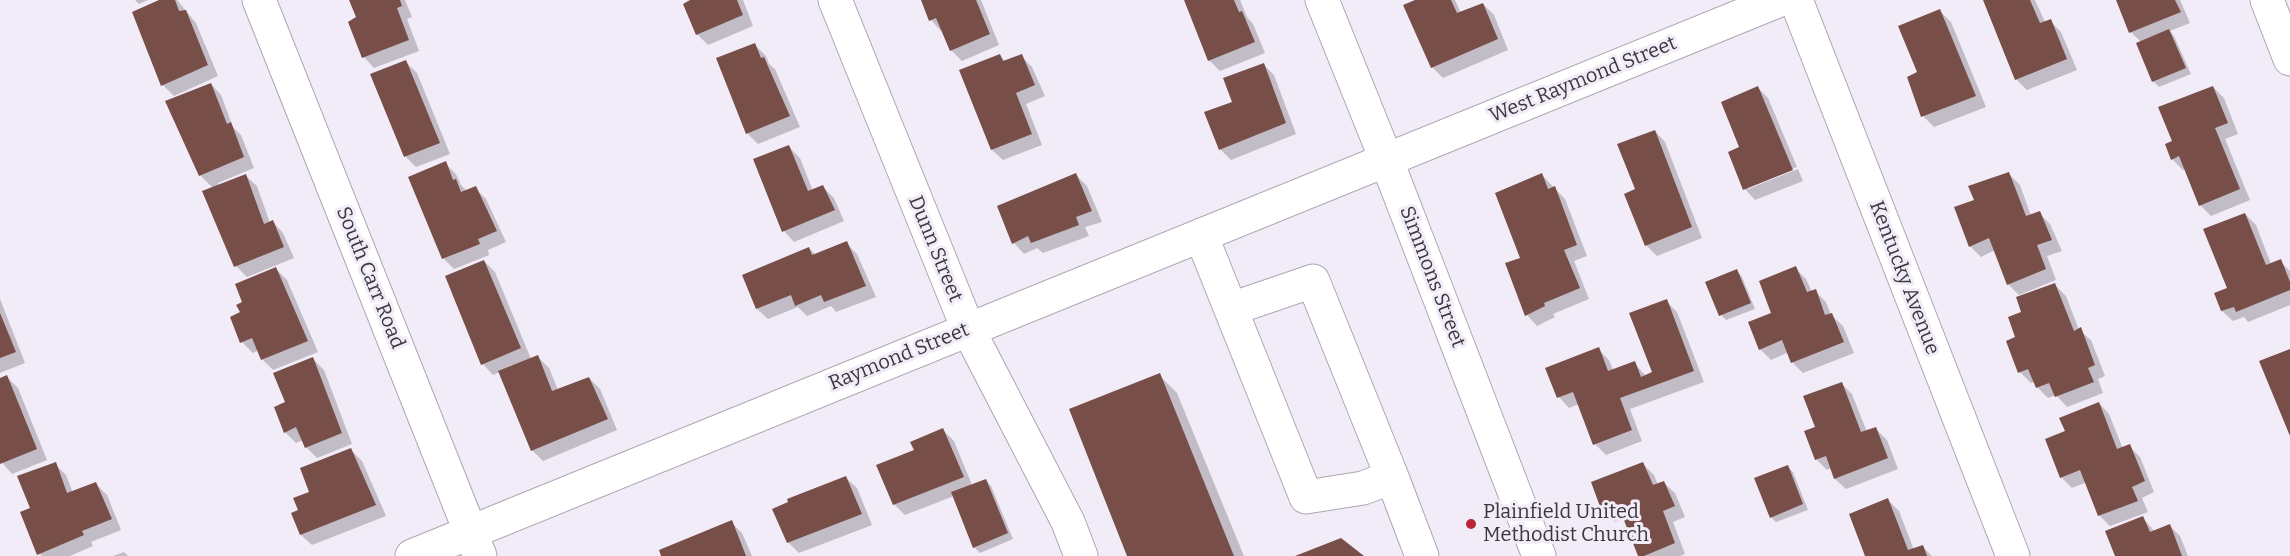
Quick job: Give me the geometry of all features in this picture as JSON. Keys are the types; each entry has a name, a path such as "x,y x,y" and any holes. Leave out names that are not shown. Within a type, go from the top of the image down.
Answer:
{"street":[{"name":"South Carr Road","path":"260,0 475,544"},
{"name":"Dunn Street","path":"835,0 968,330 1068,522 1081,556"},
{"name":"Simmons Street","path":"1322,0 1386,159 1539,556"},
{"name":"West Raymond Street","path":"1386,159 1780,0"},
{"name":"Kentucky Avenue","path":"1796,0 2013,556"},
{"path":"2267,0 2290,59"},
{"name":"Raymond Street","path":"412,556 475,544 968,330 1386,159"},
{"path":"1201,235 1306,497 1363,488 1392,477"},
{"path":"1231,309 1312,281 1422,556"}],"building":[{"path":"159,0 175,0 179,11 186,10 208,65 161,86 132,12"},
{"path":"349,0 400,0 402,6 397,8 409,40 362,58 348,22 356,17"},
{"path":"690,0 737,0 743,15 696,35 683,4"},
{"path":"921,0 976,0 990,34 950,51 936,18 929,21"},
{"path":"1184,0 1234,0 1239,12 1242,11 1255,42 1208,61"},
{"path":"1415,0 1451,0 1457,13 1483,3 1498,39 1431,68 1403,5"},
{"path":"1983,0 2030,0 2040,23 2051,19 2067,59 2015,80"},
{"path":"2116,0 2175,0 2181,12 2129,33"},
{"path":"1940,9 1976,96 1921,117 1907,77 1917,72 1898,26"},
{"path":"2169,29 2186,68 2152,82 2136,43"},
{"path":"755,43 761,58 764,57 790,116 746,134 716,58"},
{"path":"1000,54 1003,61 1022,54 1035,85 1016,93 1032,134 991,150 959,70"},
{"path":"406,60 440,143 404,157 370,74"},
{"path":"1264,63 1286,123 1219,150 1204,112 1232,102 1223,78"},
{"path":"211,83 227,124 231,122 244,157 199,176 165,101"},
{"path":"1758,86 1793,170 1743,190 1728,152 1739,147 1721,102"},
{"path":"2213,86 2228,123 2215,128 2240,189 2199,206 2179,156 2171,160 2165,144 2172,141 2158,107"},
{"path":"1655,130 1692,227 1645,246 1624,194 1635,189 1617,144"},
{"path":"789,145 808,191 823,185 835,210 782,232 753,159"},
{"path":"446,161 453,180 456,179 461,192 476,186 497,231 478,239 480,244 442,259 408,177"},
{"path":"2009,172 2026,216 2040,211 2052,240 2037,245 2046,269 2007,285 1989,238 1969,247 1954,207 1974,200 1968,186"},
{"path":"1076,173 1092,211 1076,217 1079,225 1031,243 1028,236 1012,244 997,206"},
{"path":"1542,173 1548,189 1555,186 1577,245 1564,250 1580,288 1544,303 1545,306 1525,316 1505,263 1520,258 1495,193"},
{"path":"246,174 264,224 273,220 284,247 234,267 202,191"},
{"path":"2245,213 2266,265 2281,259 2290,282 2290,290 2236,312 2234,307 2221,311 2214,293 2227,288 2203,229"},
{"path":"847,241 866,286 824,302 821,295 795,306 791,295 756,309 742,275 809,247 812,255"},
{"path":"484,260 521,348 481,365 445,276"},
{"path":"1796,266 1807,292 1816,289 1825,315 1832,313 1844,342 1791,363 1782,340 1759,350 1748,322 1771,313 1759,281"},
{"path":"276,267 308,341 261,360 252,338 240,343 230,317 240,312 236,305 242,302 235,284"},
{"path":"1737,269 1751,303 1719,316 1705,282"},
{"path":"2055,283 2074,331 2081,327 2095,365 2088,368 2094,382 2055,397 2049,383 2036,388 2028,369 2018,373 2006,341 2015,337 2008,317 2021,312 2016,297"},
{"path":"1667,299 1694,371 1620,398 1632,430 1593,445 1573,392 1557,398 1545,368 1599,347 1608,371 1635,361 1641,377 1652,372 1629,313"},
{"path":"0,313 16,352 0,358"},
{"path":"2290,349 2290,436 2259,361"},
{"path":"538,355 552,391 589,377 608,419 531,451 498,371"},
{"path":"313,357 342,433 305,448 296,427 284,433 274,407 285,402 273,373"},
{"path":"1160,373 1234,556 1127,556 1069,409"},
{"path":"7,375 37,449 0,464 0,378"},
{"path":"1842,382 1861,432 1876,427 1888,458 1834,479 1826,456 1815,460 1804,431 1815,427 1803,396"},
{"path":"2099,402 2117,449 2130,444 2145,481 2132,487 2138,501 2098,516 2080,470 2060,478 2045,439 2065,431 2059,418"},
{"path":"943,428 964,477 893,505 876,465 914,450 910,442"},
{"path":"351,448 376,505 300,535 291,513 298,510 293,498 309,492 300,468"},
{"path":"56,462 67,493 96,482 112,519 82,531 84,535 37,555 20,512 30,508 17,476"},
{"path":"1643,462 1653,485 1664,481 1675,506 1663,511 1675,543 1644,556 1638,556 1618,505 1602,512 1591,482"},
{"path":"1788,465 1803,504 1770,518 1754,478"},
{"path":"846,476 862,514 787,543 772,509 788,502 787,499"},
{"path":"986,479 1008,533 973,548 951,492"},
{"path":"1888,498 1908,550 1923,545 1927,556 1865,556 1849,514"},
{"path":"2143,516 2150,532 2170,524 2182,556 2115,556 2105,531"},
{"path":"732,520 746,556 661,556 659,550"},
{"path":"1341,538 1364,556 1295,556"}],"place":[{"name":"Plainfield United Methodist Church","path":"1471,524"}]}
